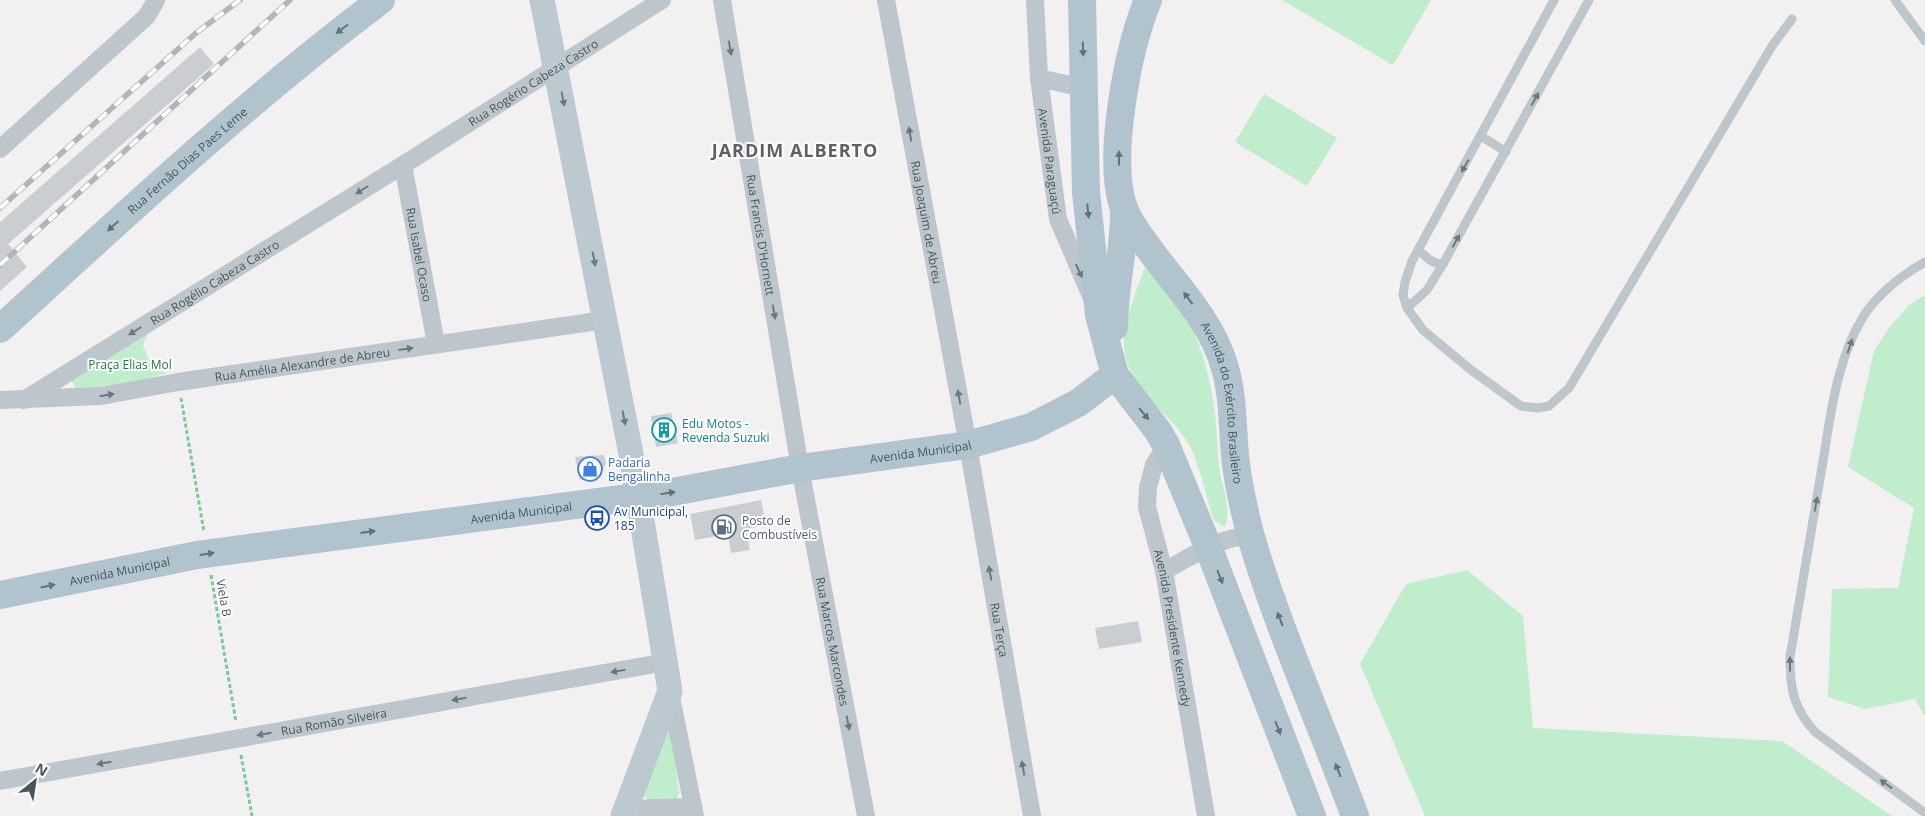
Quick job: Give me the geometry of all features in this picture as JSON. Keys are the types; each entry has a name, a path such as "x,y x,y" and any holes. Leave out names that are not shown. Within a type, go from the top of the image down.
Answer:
{"main road":[{"name":"Rua Fernão Dias Paes Leme","path":"0,329 138,203 314,50 381,0"},
{"path":"542,0 557,68 631,454 636,496 670,691 624,812"},
{"path":"1082,0 1086,192 1100,315 1115,375 1158,431 1166,445 1209,549 1312,816"},
{"name":"Avenida do Exército Brasileiro","path":"1148,0 1133,42 1125,78 1119,146 1119,174 1124,207 1152,252 1201,316 1219,350 1229,387 1236,465 1251,536 1355,816"},
{"path":"1115,375 1114,307 1124,245 1124,207"},
{"name":"Avenida Municipal","path":"0,596 207,554 636,496 667,494 800,468 968,445 1031,427 1078,403 1115,375"}],"street":[{"path":"0,149 147,16 156,0"},
{"name":"Rua Rogério Cabeza Castro","path":"404,165 662,0"},
{"name":"Rua Francis D'Hornett","path":"722,0 800,468"},
{"name":"Rua Joaquim de Abreu","path":"886,0 968,445"},
{"name":"Avenida Paraguaçú","path":"1035,0 1038,78 1058,219 1100,315"},
{"path":"1038,78 1083,88"},
{"name":"Rua Isabel Ocaso","path":"404,165 436,344"},
{"name":"Rua Rogélio Cabeza Castro","path":"24,400 404,165"},
{"name":"Rua Amélia Alexandre de Abreu","path":"0,400 101,396 178,382 605,320"},
{"path":"71,371 63,378 70,394 79,397"},
{"name":"Rua Terça","path":"968,445 1032,816"},
{"name":"Avenida Presidente Kennedy","path":"1166,445 1154,465 1148,487 1147,507 1164,571 1206,816"},
{"name":"Rua Marcos Marcondes","path":"800,468 866,816"},
{"path":"1164,571 1223,540 1237,536 1251,536"},
{"name":"Rua Romão Silveira","path":"0,781 666,662"},
{"path":"624,812 694,811 670,691"}],"lane":[{"path":"1554,0 1418,249 1405,282 1403,295 1407,308 1424,330 1443,347 1521,406 1538,408 1549,406 1569,388 1772,46 1792,19"},
{"path":"1407,308 1427,290 1443,264 1589,0"},
{"path":"1895,0 1925,41"},
{"path":"1481,136 1506,152"},
{"path":"1418,249 1432,261 1443,264"},
{"path":"1925,262 1908,272 1875,301 1863,317 1851,341 1835,394 1790,656 1793,698 1808,725 1925,813"}],"path":[{"name":"Viela B","path":"178,382 252,816"}],"green space":[{"path":"1282,0 1431,0 1393,65"},
{"path":"1264,94 1337,138 1307,186 1235,142"},
{"path":"1145,266 1161,280 1174,296 1194,332 1202,352 1212,393 1219,467 1227,504 1225,527 1214,521 1191,448 1179,430 1139,385 1130,369 1125,353 1126,322"},
{"path":"1925,295 1925,717 1915,699 1866,709 1828,697 1832,589 1898,588 1914,508 1848,467 1874,351 1889,328 1908,306"},
{"name":"Praça Elias Mol","path":"149,330 143,345 153,370 168,373 111,388 77,393 71,379"},
{"path":"1467,570 1523,616 1533,728 1782,741 1892,816 1425,816 1360,664 1406,584"},
{"path":"668,725 672,732 679,793 676,802 651,803 643,794"}],"building":[{"path":"200,47 214,64 8,244 27,267 0,291 0,222"},
{"name":"Edu Motos - Revenda Suzuki","path":"671,413 678,443 656,447 651,416"},
{"name":"Padaria Bengalinha","path":"604,455 606,464 599,474 593,478 580,480 575,457"},
{"name":"Posto de Combustíveis","path":"761,500 766,525 746,529 750,550 731,553 728,534 695,540 690,514"},
{"path":"1138,621 1142,642 1099,649 1095,628"}],"railway":[{"path":"0,208 196,33 240,0"},
{"path":"0,265 290,0"}],"place":[{"name":"Edu Motos - Revenda Suzuki","path":"664,430"},
{"name":"Padaria Bengalinha","path":"590,469"},
{"name":"Av Municipal, 185","path":"597,518"},
{"name":"Posto de Combustíveis","path":"724,527"}],"district":[{"name":"JARDIM ALBERTO","path":"795,150"}]}
